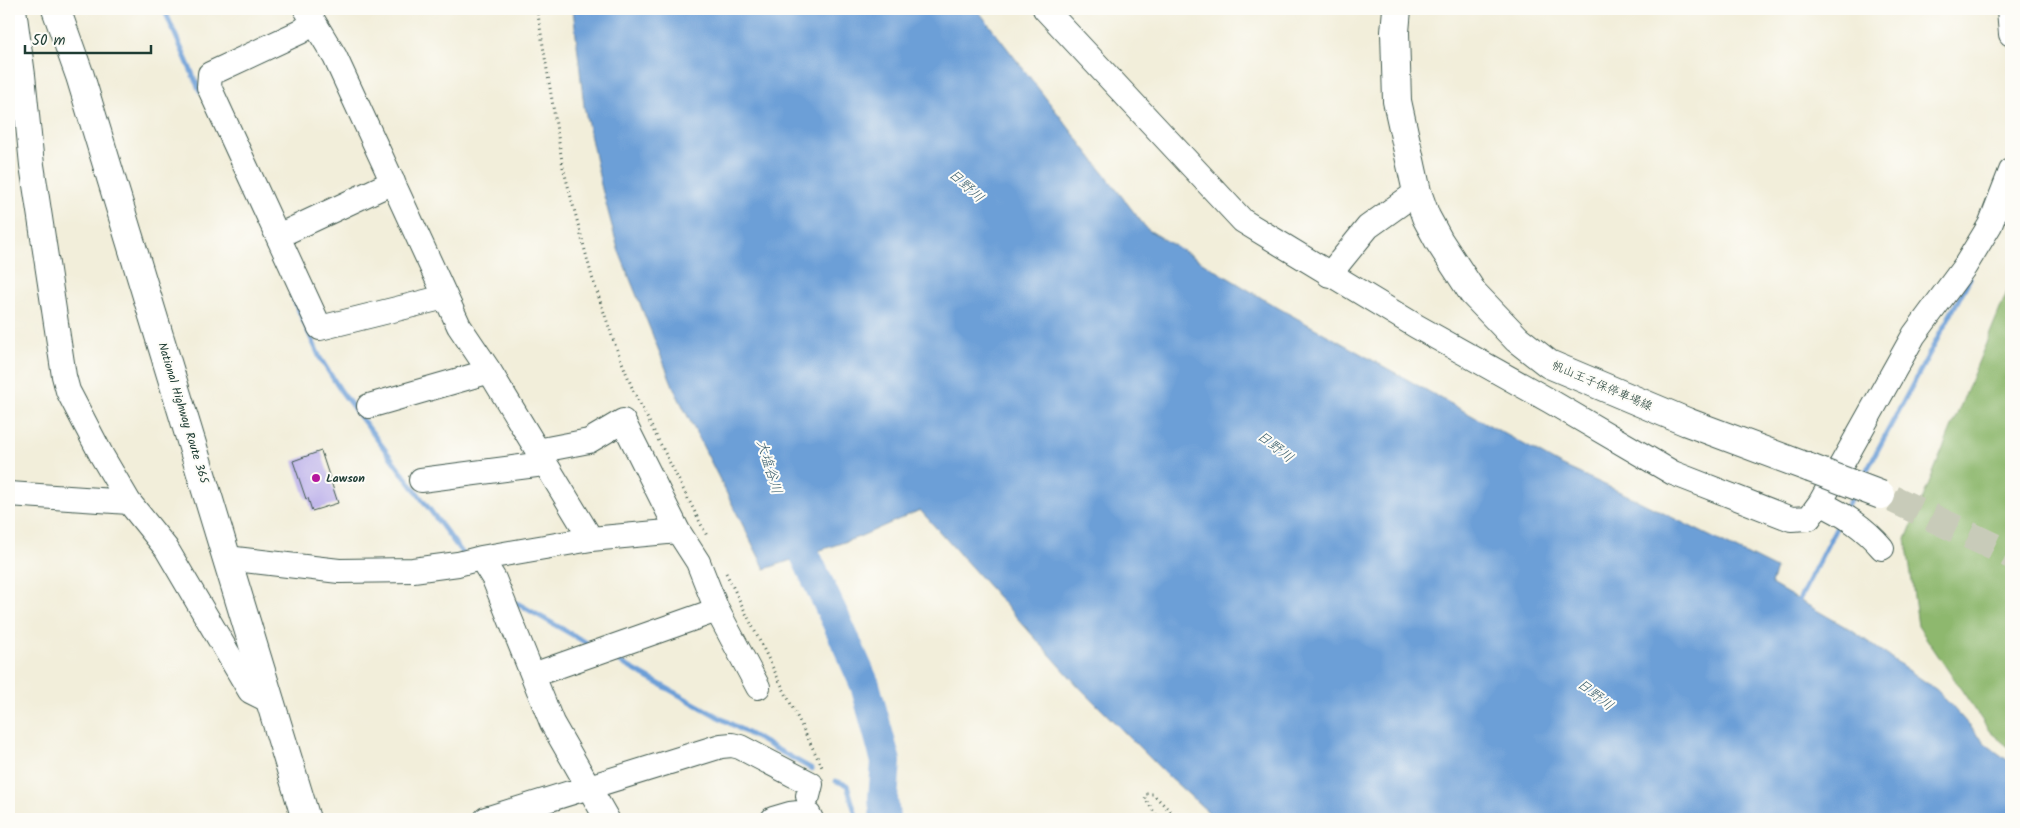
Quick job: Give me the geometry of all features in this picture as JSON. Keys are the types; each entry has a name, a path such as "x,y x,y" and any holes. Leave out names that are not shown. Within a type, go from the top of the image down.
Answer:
{"main road":[{"name":"National Highway Route 365","path":"56,9 80,76 306,819"},
{"name":"帆山王子保停車場線","path":"1397,9 1395,40 1397,101 1417,192 1426,217 1439,241 1473,293 1517,340 1549,364 1687,422 1887,497"}],"street":[{"path":"14,9 32,165 64,376 68,391 102,456 129,502 166,548 250,691 270,701"},
{"path":"1045,9 1243,221 1329,275 1673,473 1791,519 1808,518 1820,503 1914,335 1965,266 1990,225 2011,171"},
{"path":"2009,9 2011,34"},
{"path":"445,297 320,328 208,87 210,74 300,32 310,15 335,57 459,326 488,369 591,539"},
{"path":"278,236 393,182"},
{"path":"1329,275 1368,227 1417,192"},
{"path":"369,406 480,374 488,369"},
{"path":"421,480 536,465 540,456 589,441 623,421 678,531 698,562 718,610 758,687"},
{"path":"9,494 129,502"},
{"path":"1820,503 1845,514 1882,548"},
{"path":"227,558 345,571 413,570 458,564 481,558 591,539 678,531"},
{"path":"481,558 494,579 560,740 607,819"},
{"path":"533,675 718,610"},
{"path":"486,819 721,746 732,745 740,747 809,790"},
{"path":"773,819 799,813 809,815 811,819"}],"path":[{"path":"537,9 563,167 592,277 614,342 634,390 710,542"},
{"path":"723,568 822,764 826,781 809,790"},
{"path":"1159,819 1145,800 1146,794 1153,794 1178,819"}],"green space":[{"path":"2011,282 2011,749 1990,732 1918,626 1906,539"}],"water":[{"name":"日野川","path":"573,9 977,9 1147,229 1275,306 1561,465 1627,495 1776,569 1771,584 1851,630 1937,690 1986,744 2011,763 2011,819 1216,819 1167,775 1080,688 920,510 859,537 765,569 675,391 618,249 601,185 584,106"}],"building":[{"path":"321,451 338,503 312,511 293,461"}],"waterway":[{"path":"164,9 200,91"},
{"path":"1862,479 1970,278"},
{"path":"292,295 320,358 341,391 463,554"},
{"path":"1845,510 1854,493"},
{"name":"大塩谷川","path":"788,519 865,685 886,762 883,798 885,819"},
{"path":"1796,606 1840,520"},
{"path":"515,602 592,646"},
{"path":"609,656 812,769"},
{"path":"836,781 847,785 857,819"}],"tunnel":[{"path":"1893,499 2011,555"}],"place":[{"name":"Lawson","path":"316,478"}]}
